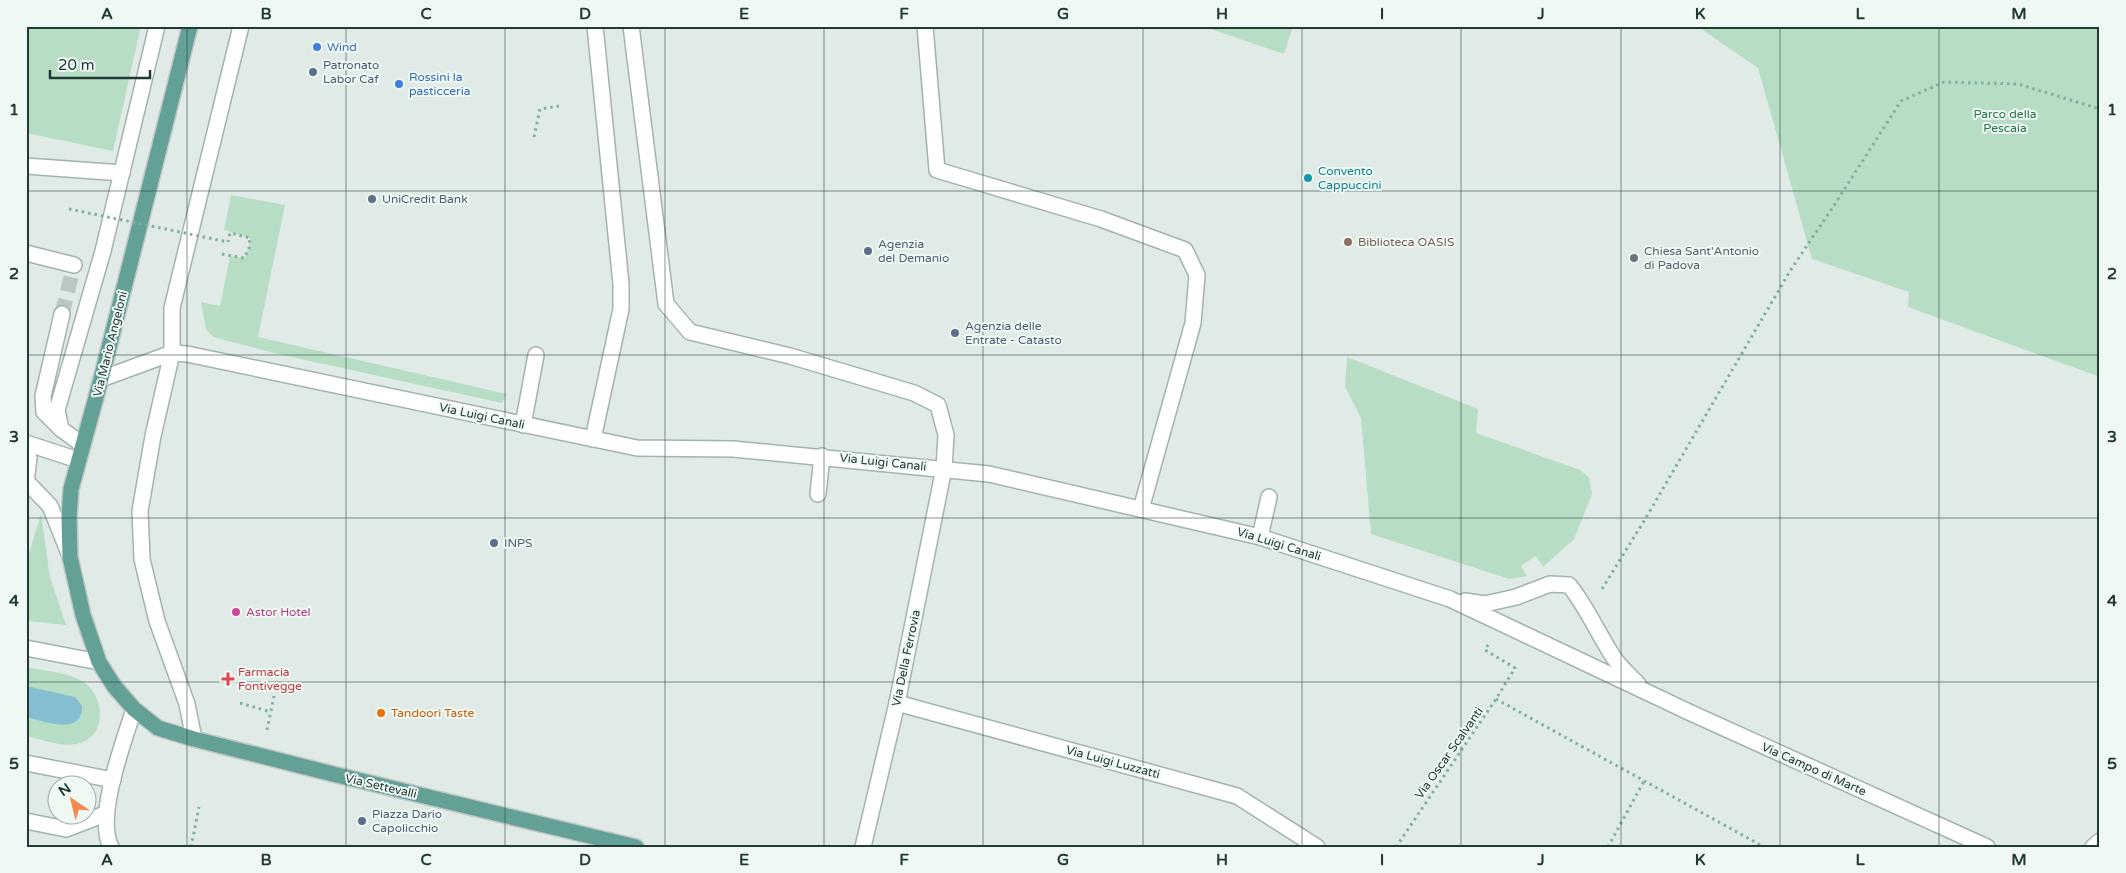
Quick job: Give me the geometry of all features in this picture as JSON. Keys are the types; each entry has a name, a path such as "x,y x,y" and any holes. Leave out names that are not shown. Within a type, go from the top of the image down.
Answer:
{"main road":[{"name":"Via Mario Angeloni","path":"134,709 114,686 100,662 83,615 70,557 69,518 71,489 101,380 190,26"},
{"name":"Via Settevalli","path":"134,709 158,728 194,740 636,847"}],"street":[{"path":"61,429 57,410 103,252 157,26"},
{"path":"194,740 187,704 158,621 142,559 140,511 153,436 172,353 172,308 241,26"},
{"path":"593,439 621,309 621,284 595,26"},
{"name":"Via Della Ferrovia","path":"631,26 666,304 690,332 807,361 914,393 938,405 946,434 944,468 897,703 863,847"},
{"path":"925,26 937,170 1102,219 1185,250 1197,275 1193,323 1141,508"},
{"path":"26,166 122,173"},
{"path":"26,253 74,264"},
{"path":"62,314 42,396 44,412 61,429 83,445"},
{"name":"Via Luigi Canali","path":"101,380 172,353 187,354 637,448 733,449 822,456 989,474 1260,537 1450,599 1642,689"},
{"path":"523,425 536,355"},
{"path":"26,443 78,460"},
{"path":"26,452 29,458 26,482 50,506 70,557"},
{"path":"818,494 822,456"},
{"path":"1260,537 1269,497"},
{"path":"1450,599 1485,604 1516,597 1550,584 1569,584 1615,660 1642,689"},
{"path":"26,648 100,662"},
{"name":"Via Campo di Marte","path":"1642,689 1690,713 1987,847"},
{"name":"Via Luigi Luzzatti","path":"897,703 1237,796 1318,847"},
{"path":"111,847 105,814 134,709"},
{"path":"26,763 113,780"},
{"path":"26,821 66,829 105,814"},
{"path":"2093,847 2100,840"}],"path":[{"path":"1611,574 1790,270 1901,101 1944,82 2018,84 2100,109"},
{"path":"534,137 540,109 559,106"},
{"path":"69,209 228,242 230,233 250,238 249,249 244,258 222,254"},
{"name":"Via Oscar Scalvanti","path":"1396,847 1515,668"},
{"path":"267,730 274,696"},
{"path":"1496,699 1764,847"},
{"path":"240,703 271,712"},
{"path":"1608,847 1644,781"},
{"path":"191,847 199,806"}],"green space":[{"path":"26,26 141,26 113,151 26,133"},
{"path":"1202,26 1293,26 1284,54"},
{"name":"Parco della Pescaia","path":"1697,26 2100,26 2100,377 1908,307 1909,292 1812,259 1758,68"},
{"path":"231,195 285,205 258,337 507,394 502,403 278,354 213,337 206,329 201,302 220,306 230,256 244,258 249,249 250,238 224,230"},
{"path":"1347,357 1478,409 1476,433 1580,470 1589,477 1592,494 1574,539 1543,567 1536,556 1521,566 1527,576 1509,579 1371,534 1361,418 1345,387"},
{"path":"41,514 50,577 66,625 26,621 26,563"},
{"path":"26,667 76,678 90,688 96,696 100,716 94,734 86,740 70,745 57,744 26,736"}],"water":[{"path":"26,686 75,697 82,706 81,716 76,721 61,725 26,717"}],"tunnel":[{"path":"62,314 74,265"}],"place":[{"name":"Wind","path":"317,47"},
{"name":"Patronato Labor Caf","path":"313,72"},
{"name":"Rossini la pasticceria","path":"399,84"},
{"name":"Convento Cappuccini","path":"1308,178"},
{"name":"UniCredit Bank","path":"372,199"},
{"name":"Biblioteca OASIS","path":"1348,242"},
{"name":"Agenzia del Demanio","path":"868,251"},
{"name":"Chiesa Sant'Antonio di Padova","path":"1634,258"},
{"name":"Agenzia delle Entrate - Catasto","path":"955,333"},
{"name":"INPS","path":"494,543"},
{"name":"Astor Hotel","path":"236,612"},
{"name":"Farmacia Fontivegge","path":"228,679"},
{"name":"Tandoori Taste","path":"381,713"},
{"name":"Piazza Dario Capolicchio","path":"362,821"}]}
